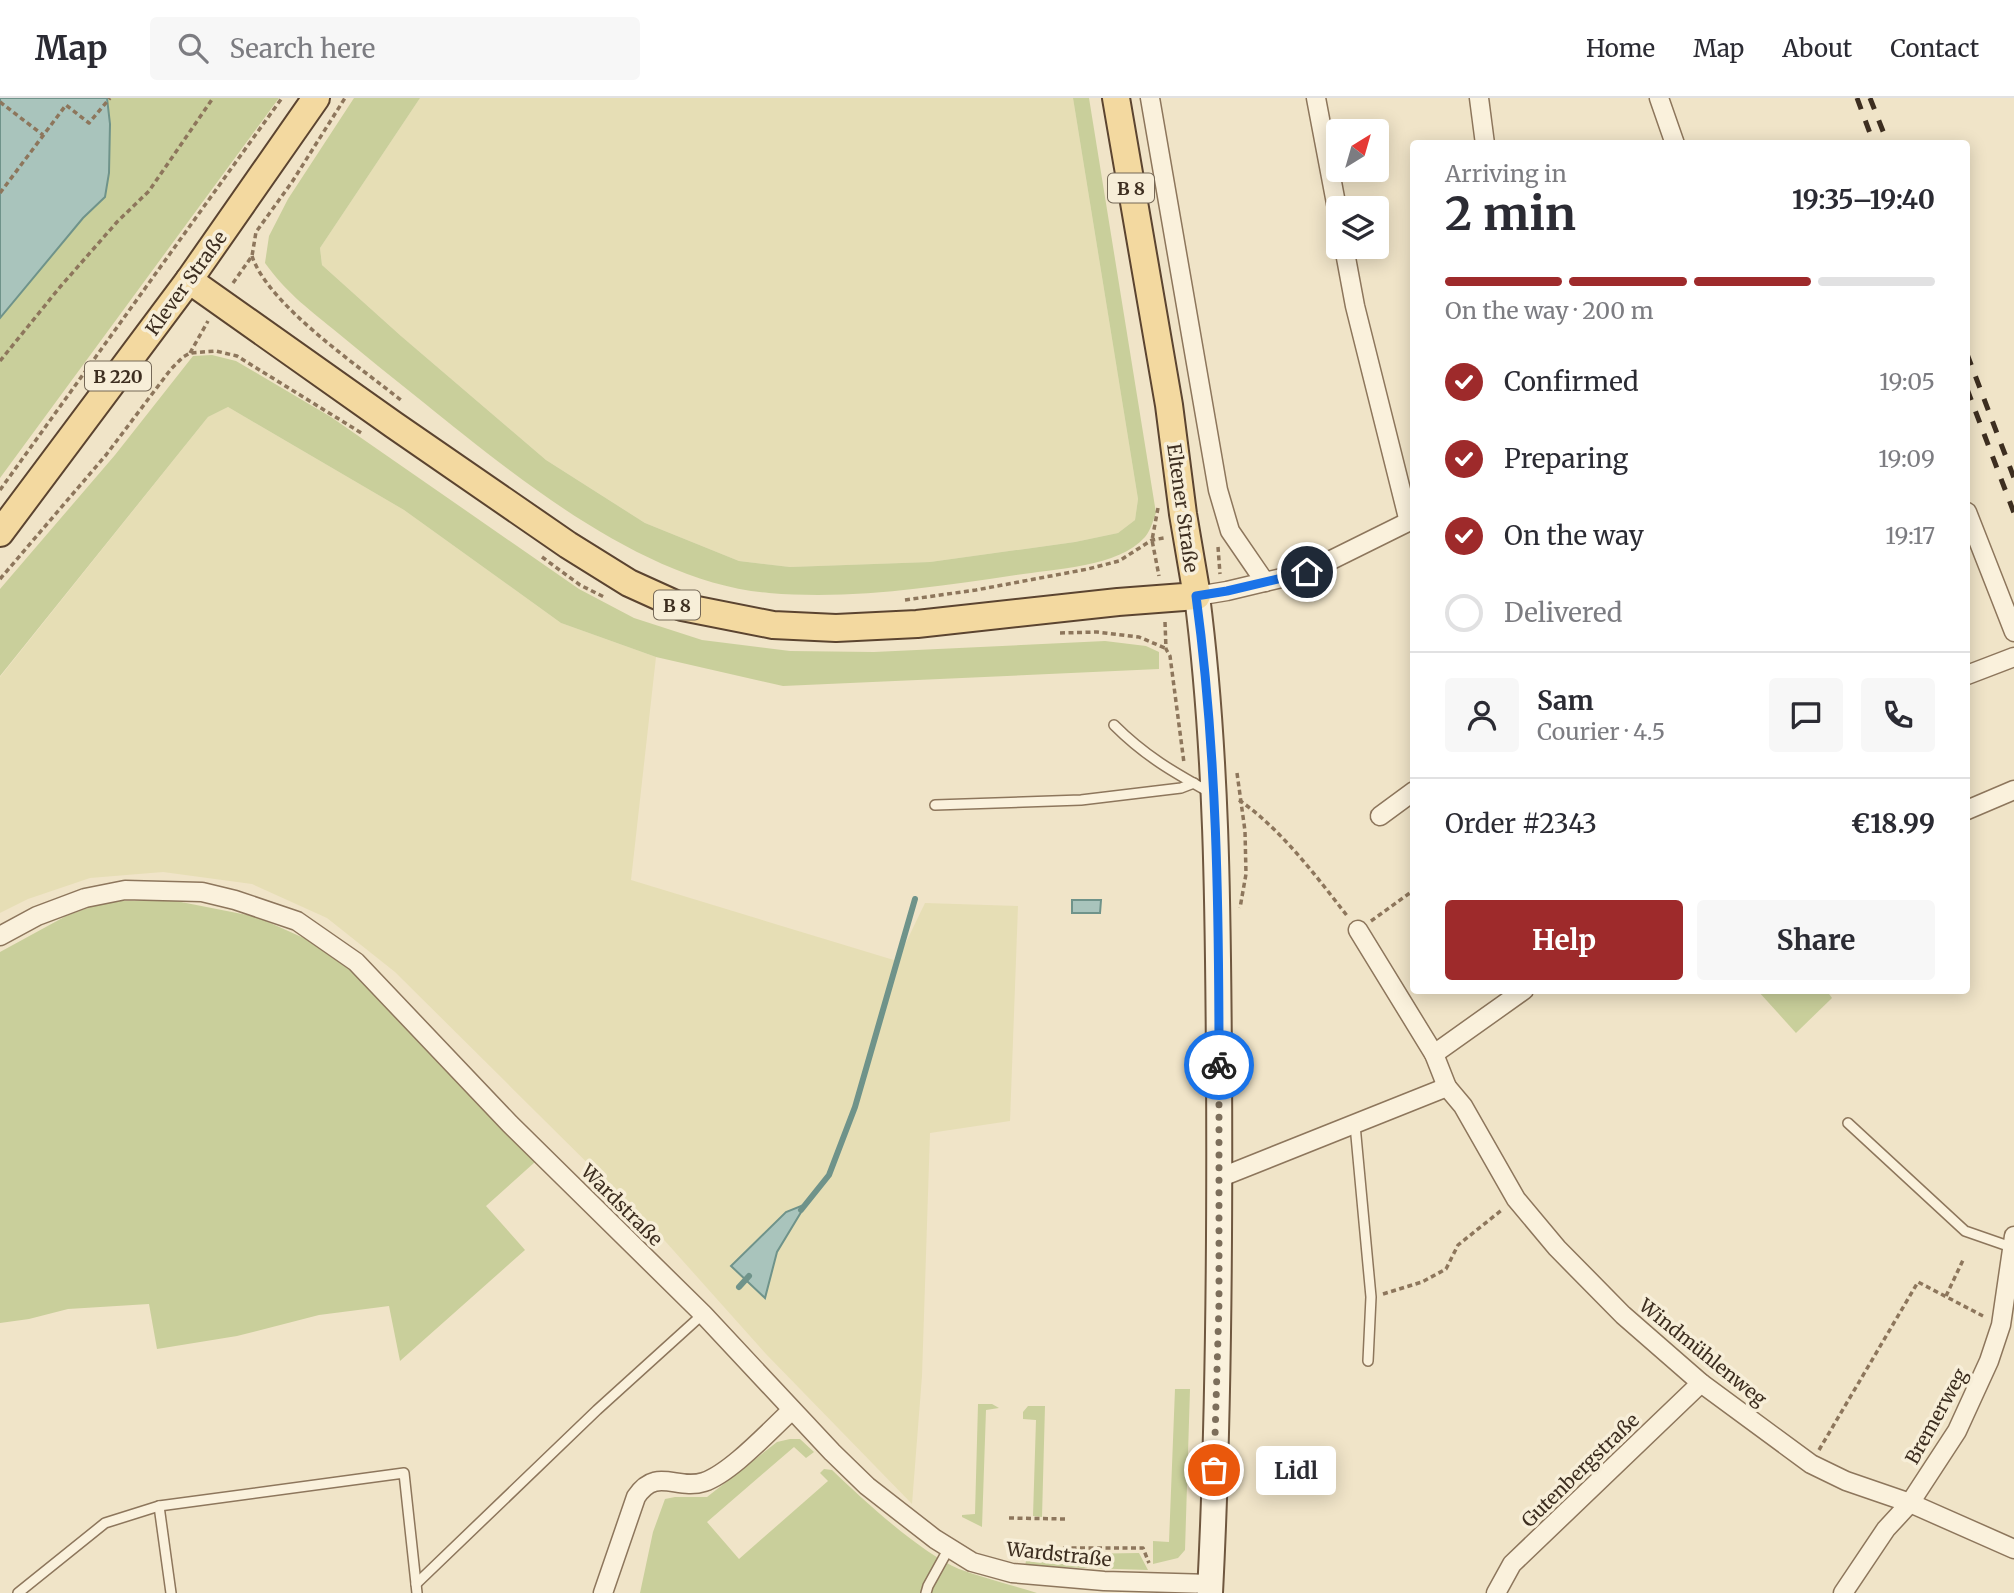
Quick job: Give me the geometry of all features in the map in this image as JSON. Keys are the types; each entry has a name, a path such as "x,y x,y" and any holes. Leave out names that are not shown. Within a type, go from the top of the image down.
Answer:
{"main road":[{"name":"Klever Straße","path":"0,533 189,279 316,98"},
{"name":"Eltener Straße","path":"1116,98 1170,405 1204,657 1201,785 1218,903 1219,1303 1211,1588"},
{"name":"B 8","path":"189,279 568,545 629,583 682,607 773,625 836,628 917,624 1196,596"}],"street":[{"name":"Eltener Straße","path":"1150,98 1218,490 1230,531 1265,582"},
{"path":"1316,98 1335,196"},
{"path":"1479,98 1484,140"},
{"path":"1659,98 1674,140"},
{"path":"1346,259 1355,306 1410,516"},
{"path":"1196,596 1307,572 1410,520"},
{"path":"1970,528 1974,550 2014,632"},
{"path":"1970,674 2014,657"},
{"path":"1970,809 2014,790"},
{"path":"1380,816 1410,794"},
{"name":"Wardstraße","path":"0,936 37,916 85,898 125,890 202,892 298,921 356,961 510,1124 703,1314 867,1486 935,1539 972,1562 1012,1573 1211,1588"},
{"name":"Windmühlenweg","path":"1358,930 1434,1054 1447,1087 1463,1106 1516,1199 1557,1248 1623,1315 1701,1382 1811,1464 1846,1481 1910,1503 2014,1549"},
{"path":"1434,1054 1518,994"},
{"path":"1219,1178 1447,1087"},
{"name":"Bremerweg","path":"1843,1593 1886,1529 1910,1503 1957,1431 1989,1361 2001,1325 2012,1241"},
{"name":"Gutenbergstraße","path":"1496,1593 1512,1564 1701,1382"},
{"path":"603,1593 636,1497 642,1488 652,1481 666,1480 689,1484 704,1482 724,1471 792,1410"}],"lane":[{"path":"1114,725 1138,749 1201,785"},
{"path":"934,805 1081,800 1201,785"},
{"path":"1849,1123 1965,1231 2012,1241"},
{"path":"1356,1125 1371,1297 1368,1361"},
{"path":"417,1588 597,1410 703,1314"},
{"path":"18,1593 105,1523 159,1506 404,1473 417,1588"},
{"path":"159,1506 171,1593"},
{"path":"926,1593 949,1548"}],"path":[{"path":"0,193 66,105 89,123 110,98"},
{"path":"0,361 60,287 117,222 149,191 213,98"},
{"path":"0,490 282,98"},
{"path":"345,98 256,232 252,256 262,279 299,318 410,407"},
{"path":"0,102 43,135"},
{"path":"0,579 106,455 171,369 190,353 216,351 237,356 374,441"},
{"path":"899,601 1088,569 1119,561 1152,540"},
{"path":"536,553 580,585 611,601"},
{"path":"1059,633 1097,632 1139,636 1167,649 1181,754 1201,785 1255,811 1311,869 1358,930 1410,893"},
{"path":"1371,1297 1422,1282 1446,1269 1458,1245 1516,1199"},
{"path":"1946,1296 1964,1258"},
{"path":"1811,1464 1918,1282 2001,1325"},
{"path":"1009,1518 1065,1519"},
{"path":"1063,1548 1143,1548 1156,1582"}],"shaded area":[{"path":"420,98 1073,98 1138,499 1135,520 1118,533 1075,542 930,562 790,567 739,561 645,523 546,460 322,265 320,248"},
{"path":"228,407 404,510 561,623 656,657 631,880 897,961 925,903 1018,906 1010,1121 930,1133 922,1376 912,1504 766,1354 657,1232 395,972 327,918 252,884 163,872 90,878 28,899 0,913 0,677 208,417"}],"green space":[{"path":"107,98 279,98 0,478 0,318 83,218 105,197 109,173 110,124"},
{"path":"354,98 420,98 320,248 322,265 546,460 645,523 739,561 790,567 930,562 1075,542 1118,533 1135,520 1138,499 1073,98 1089,98 1156,513 1149,531 1134,547 1119,555 1085,565 924,588 832,595 769,593 722,585 676,570 630,548 541,493 460,432 305,306 265,263 269,236 288,199"},
{"path":"212,355 236,361 331,417 579,589 634,618 702,640 790,651 874,652 1105,641 1146,646 1159,652 1159,669 783,686 656,657 561,623 404,510 228,407 208,417 0,676 0,589 115,455 193,356"},
{"path":"107,901 176,901 257,917 306,939 356,974 535,1162 486,1206 525,1250 400,1361 389,1306 319,1315 237,1336 157,1349 149,1304 68,1309 0,1323 0,952 66,916"},
{"path":"1761,994 1829,994 1832,998 1796,1033"},
{"path":"1175,1389 1190,1389 1185,1550 1178,1558 1153,1564 1153,1541 1169,1542"},
{"path":"978,1404 992,1404 999,1408 986,1410 982,1527 962,1517 975,1514"},
{"path":"1028,1406 1045,1406 1042,1517 1033,1516 1036,1420 1023,1419 1023,1412"},
{"path":"800,1439 814,1452 806,1458 794,1447 707,1522 739,1559 828,1481 820,1473 824,1469 832,1470 893,1525 944,1561 959,1569 1037,1593 640,1593 653,1532 665,1499 707,1497 777,1442"},
{"path":"1139,1553 1148,1570 1025,1566 1026,1561 1074,1562 1074,1554"}],"water":[{"path":"0,98 107,98 110,124 109,173 105,197 83,218 0,318"},
{"path":"1072,900 1101,900 1100,913 1072,913"},
{"path":"806,1204 777,1252 765,1298 731,1266 786,1212"}],"waterway":[{"path":"801,1210 829,1175 855,1107 915,899"},
{"path":"739,1287 749,1276"}],"railway":[{"path":"1857,98 1873,140"},
{"path":"1870,98 1886,140"},
{"path":"1970,362 2014,478"},
{"path":"1970,397 2014,513"}],"way so far":[{"path":"1214,1470 1219,1303 1219,1065"}],"place":[{"name":"Lidl","path":"1214,1470"}],"route":[{"path":"1219,1065 1215,838 1204,657 1196,596 1307,572"}]}
